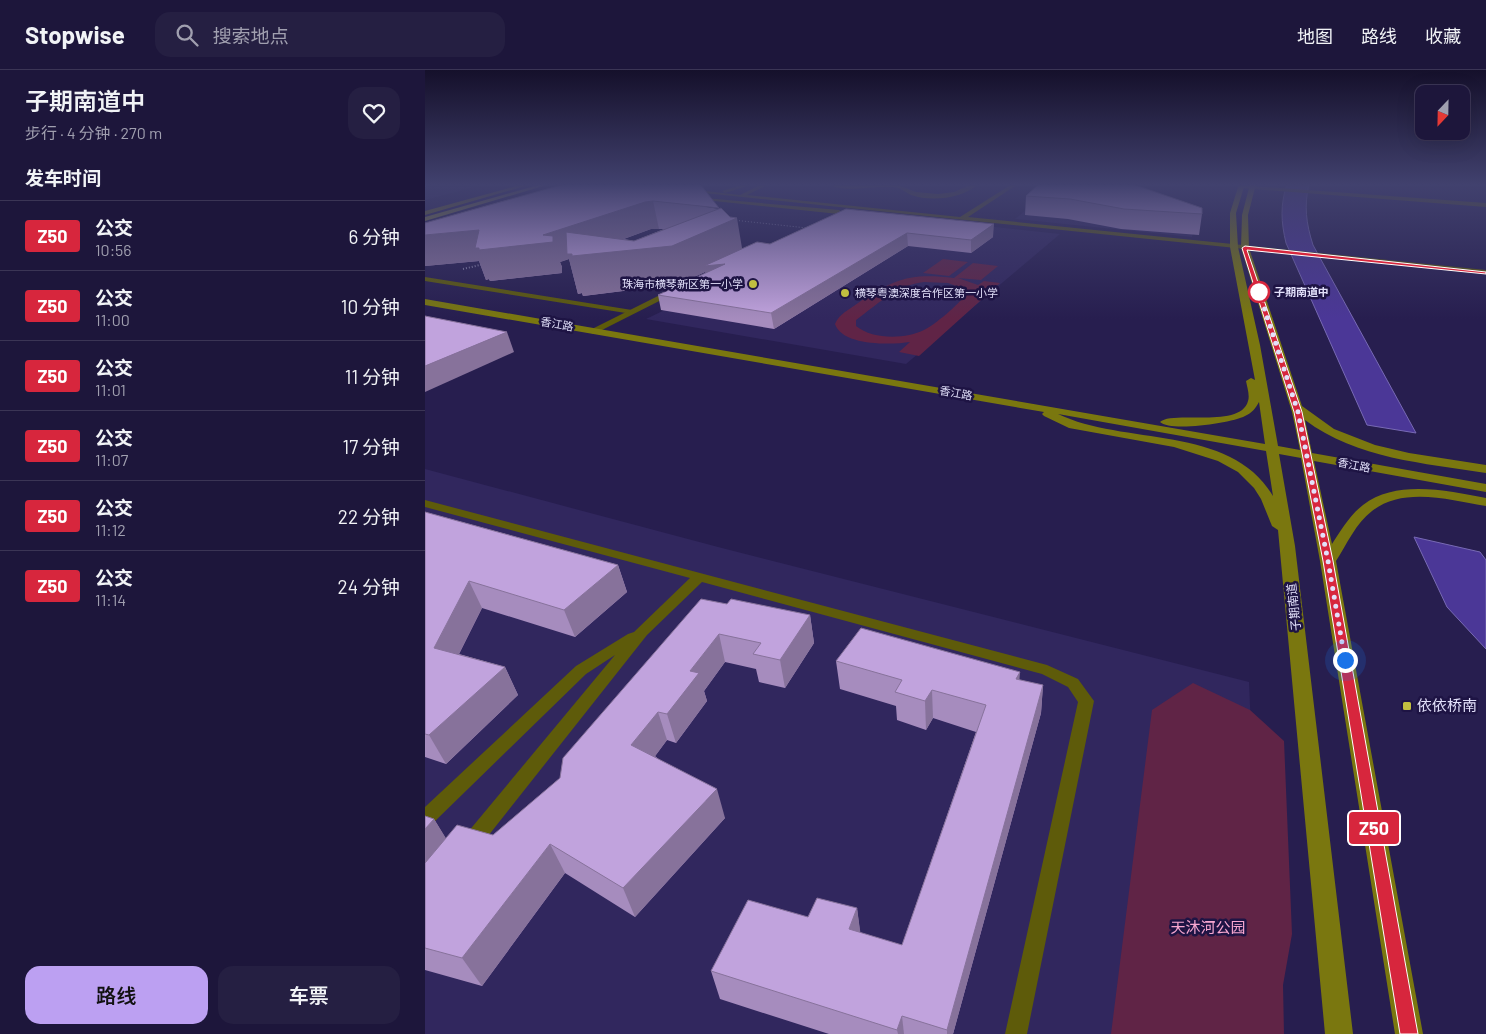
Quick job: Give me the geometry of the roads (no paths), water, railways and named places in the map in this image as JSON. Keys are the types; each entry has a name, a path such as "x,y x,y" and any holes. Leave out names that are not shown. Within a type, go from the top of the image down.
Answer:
{"street":[{"path":"1060,229 1486,272"},
{"name":"子期南道","path":"1236,229 1288,546 1339,1034"},
{"name":"子期南道","path":"1242,229 1239,247 1297,408 1307,455 1328,561 1409,1034"},
{"path":"593,330 685,286"},
{"name":"香江路","path":"425,302 1131,423 1486,488"},
{"path":"611,334 628,325"},
{"path":"1131,423 1224,420 1245,412 1252,406 1255,400 1247,358 1255,345"},
{"path":"1026,405 1076,426 1193,449 1221,458 1237,466 1260,486 1288,546"},
{"path":"1297,408 1323,428 1359,444 1389,453 1486,469"},
{"path":"1328,561 1367,508 1382,500 1403,495 1419,494 1457,497 1486,502"}],"lane":[{"path":"428,279 632,312"},
{"path":"425,503 1047,670 1073,684 1086,702 1016,1034"},
{"path":"459,858 642,632 699,577"},
{"path":"425,819 581,670 642,632"}],"place":[{"name":"珠海市横琴新区第一小学","path":"753,284"},
{"name":"子期南道中","path":"1259,292"},
{"name":"横琴粤澳深度合作区第一小学","path":"845,293"},
{"name":"依依桥南","path":"1407,706"}],"park label":[{"name":"天沐河公园","path":"1208,928"}]}
